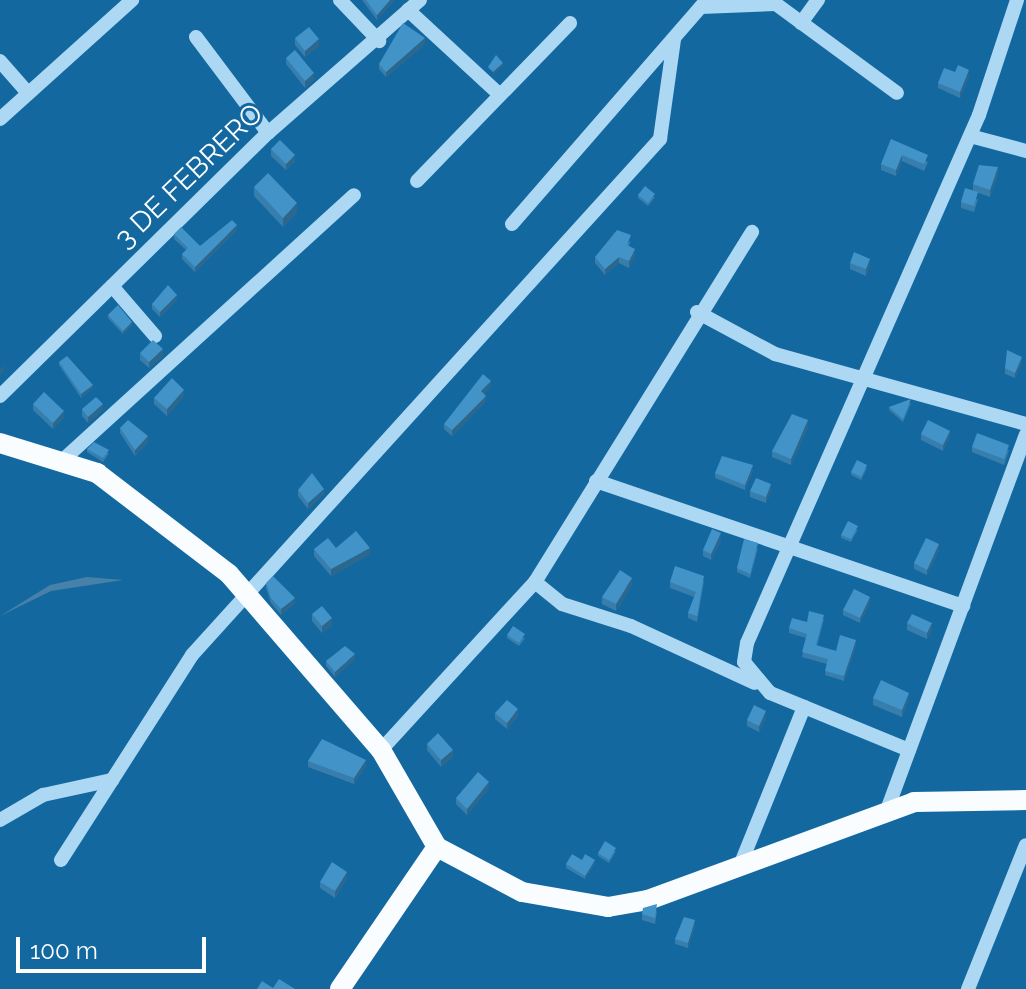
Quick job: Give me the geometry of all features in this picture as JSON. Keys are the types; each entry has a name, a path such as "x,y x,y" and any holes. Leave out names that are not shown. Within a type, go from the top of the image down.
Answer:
{"main road":[{"path":"0,443 64,459 137,499 246,591 381,750 437,847 486,876 571,906 648,900 887,810 953,797 1026,800"},
{"path":"340,989 437,847"}],"street":[{"path":"0,119 132,0"},
{"path":"340,0 379,41"},
{"name":"3 DE FEBRERO","path":"0,396 268,133 379,41 420,0"},
{"path":"801,23 818,0"},
{"path":"763,686 744,662 747,643 970,136 1017,0"},
{"path":"512,224 704,4 776,4 897,93"},
{"path":"408,10 500,95"},
{"path":"417,181 570,23"},
{"path":"196,37 268,133"},
{"path":"61,860 192,655 246,591 503,321 660,139 670,110 674,39"},
{"path":"0,61 28,93"},
{"path":"970,136 1026,151"},
{"path":"64,459 354,195"},
{"path":"381,750 535,582 697,312 752,232"},
{"path":"112,286 155,336"},
{"path":"697,312 775,354 867,374 1026,424"},
{"path":"887,810 1026,435"},
{"path":"596,481 789,542 963,606"},
{"path":"535,582 562,604 631,626 804,707 909,750"},
{"path":"739,868 804,707"},
{"path":"0,820 43,795 112,780"},
{"path":"968,989 1026,845"}],"water":[{"path":"87,577 123,580 51,591 0,616 50,585"}],"building":[{"path":"366,0 390,0 377,15"},
{"path":"403,23 425,38 386,72 379,64"},
{"path":"309,27 319,39 305,51 295,38"},
{"path":"295,50 314,73 305,81 286,58"},
{"path":"496,55 503,63 493,72 488,67"},
{"path":"958,65 969,70 960,92 938,83 944,68 955,72"},
{"path":"891,139 928,155 924,164 902,155 896,170 881,164"},
{"path":"280,140 295,155 286,164 271,149"},
{"path":"979,165 998,167 990,190 973,184"},
{"path":"268,173 297,203 283,218 254,187"},
{"path":"645,186 655,194 648,203 638,195"},
{"path":"965,188 978,192 974,206 961,202"},
{"path":"232,220 237,225 195,267 182,254 188,248 174,234 181,227 200,246"},
{"path":"617,230 631,235 627,245 635,249 629,261 619,257 605,269 595,257"},
{"path":"854,252 870,259 866,269 850,263"},
{"path":"168,285 177,295 160,312 152,304"},
{"path":"118,305 132,322 123,331 108,315"},
{"path":"153,340 163,349 149,362 140,353"},
{"path":"1007,350 1022,357 1015,373 1005,368"},
{"path":"67,356 93,385 81,394 59,362"},
{"path":"483,374 491,381 481,391 486,396 452,430 444,424"},
{"path":"172,378 184,390 167,409 154,398"},
{"path":"44,392 64,411 53,423 33,404"},
{"path":"96,397 103,404 88,417 82,409"},
{"path":"911,399 903,419 889,407"},
{"path":"792,414 808,420 791,459 772,451"},
{"path":"128,420 148,436 135,450 120,428"},
{"path":"928,420 950,431 943,445 921,434"},
{"path":"977,433 1009,445 1004,459 972,447"},
{"path":"94,442 109,450 103,458 87,449"},
{"path":"722,456 753,465 745,485 715,473"},
{"path":"857,460 867,465 861,477 851,472"},
{"path":"312,473 324,489 308,503 298,490"},
{"path":"756,478 771,484 766,497 750,491"},
{"path":"848,521 858,526 851,539 841,535"},
{"path":"712,529 721,533 711,554 703,550"},
{"path":"356,531 370,548 331,569 314,549 328,538 336,548"},
{"path":"926,538 939,544 927,570 914,563"},
{"path":"744,539 758,543 750,574 737,568"},
{"path":"675,566 704,576 697,616 688,613 696,592 670,582"},
{"path":"620,570 632,578 616,604 602,597"},
{"path":"273,576 295,598 281,609 271,598 266,583"},
{"path":"854,589 870,597 860,618 843,610"},
{"path":"322,606 332,618 322,626 312,614"},
{"path":"809,611 824,615 816,645 836,651 840,635 856,640 844,676 825,671 828,659 802,652 807,634 789,628 792,618 807,622"},
{"path":"912,614 932,623 927,633 907,623"},
{"path":"513,626 525,634 519,643 507,635"},
{"path":"345,646 355,654 335,672 326,661"},
{"path":"881,680 909,693 902,710 873,698"},
{"path":"507,700 518,709 507,723 495,713"},
{"path":"754,705 766,711 759,726 747,720"},
{"path":"438,733 453,750 441,760 427,744"},
{"path":"322,739 366,760 354,778 308,761"},
{"path":"478,772 489,782 467,809 456,798"},
{"path":"605,841 616,848 609,860 598,853"},
{"path":"572,854 582,860 585,854 595,860 585,876 566,864"},
{"path":"332,862 347,872 335,891 320,882"},
{"path":"657,904 655,918 642,914 643,908"},
{"path":"684,917 695,920 688,943 675,939"},
{"path":"279,979 295,989 257,989 262,981 273,988"}]}
